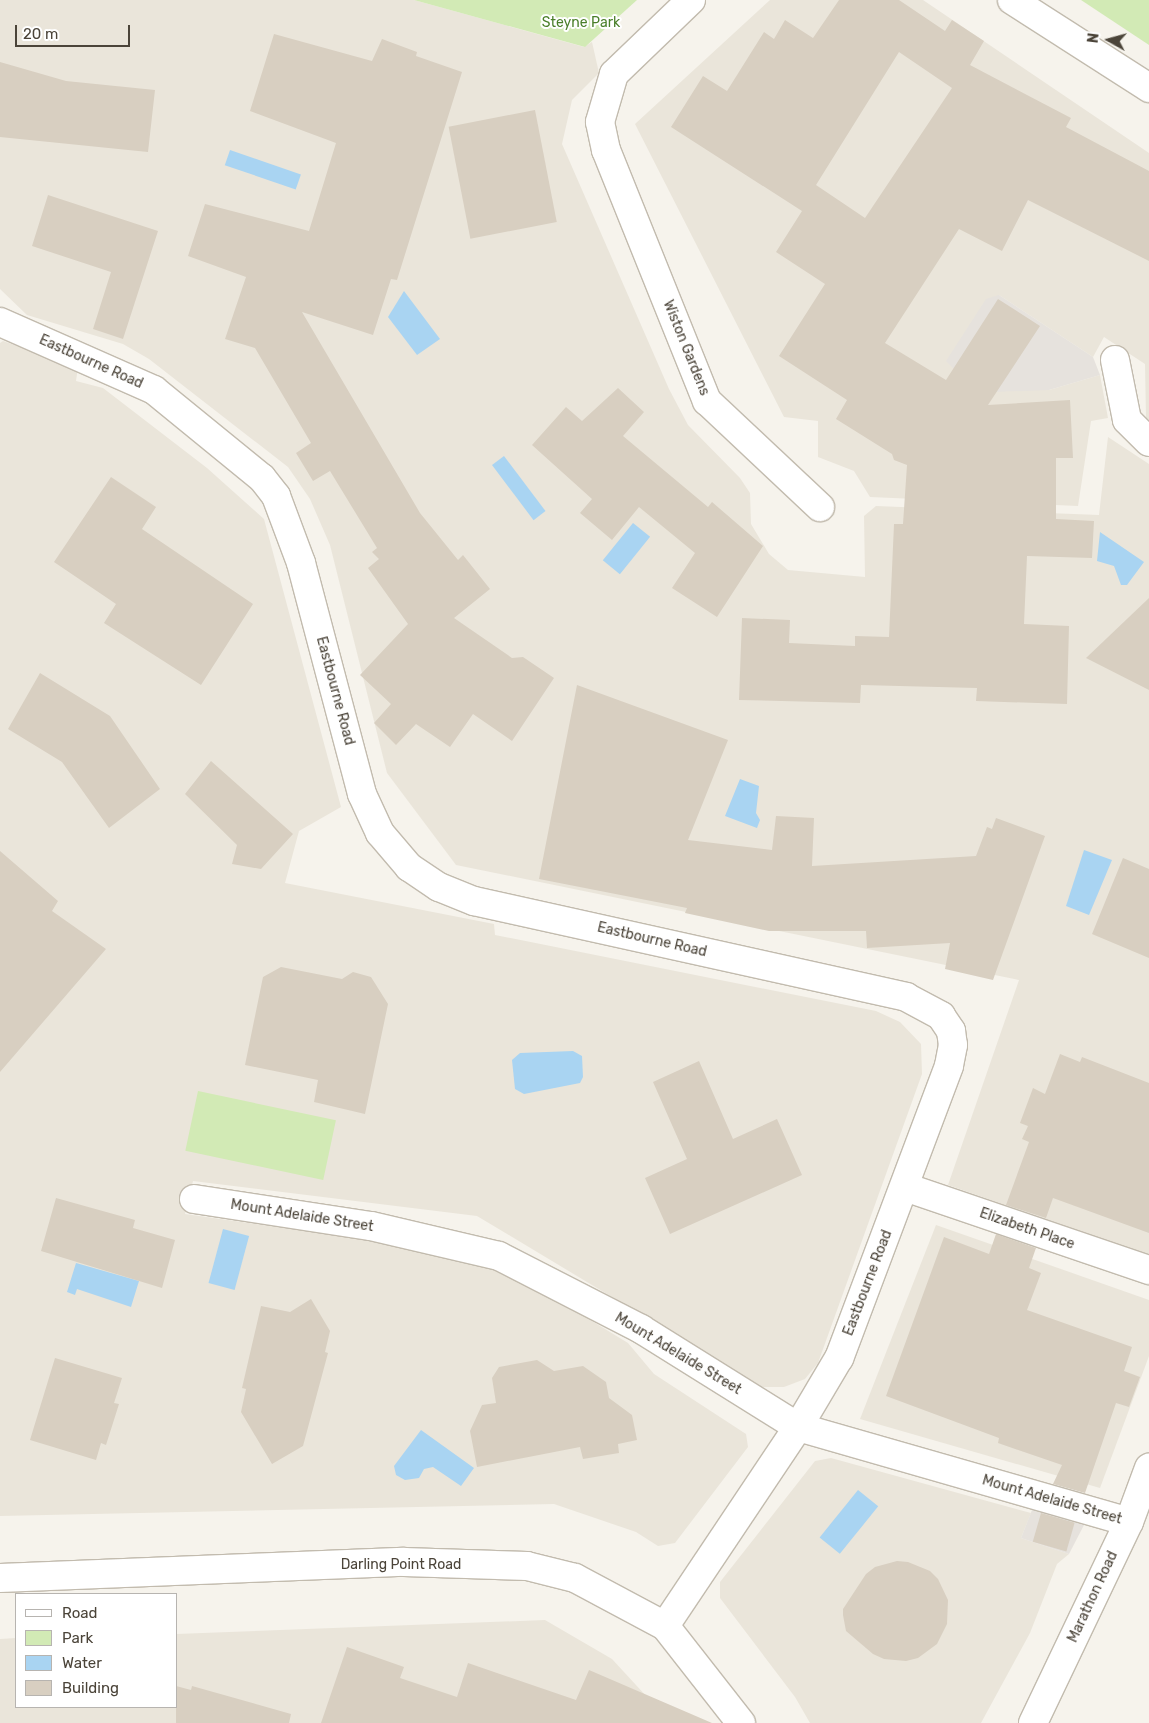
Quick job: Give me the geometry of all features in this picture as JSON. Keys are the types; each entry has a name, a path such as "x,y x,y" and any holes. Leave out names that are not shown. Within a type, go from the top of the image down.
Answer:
{"street":[{"name":"Wiston Gardens","path":"691,0 614,74 600,122 606,150 707,401 820,507"},
{"path":"1012,0 1149,88"},
{"name":"Eastbourne Road","path":"0,322 154,390 262,478 276,496 301,563 362,794 380,833 408,867 439,887 474,901 906,997 941,1016 950,1031 953,1045 949,1066 839,1358 798,1426 665,1626"},
{"path":"1115,360 1126,420 1149,442"},
{"name":"Elizabeth Place","path":"905,1187 1149,1270"},
{"name":"Mount Adelaide Street","path":"194,1199 372,1226 499,1256 641,1329 798,1426 1129,1522"},
{"name":"Marathon Road","path":"1036,1722 1148,1478"},
{"name":"Darling Point Road","path":"0,1578 404,1562 527,1566 575,1578 665,1626 741,1723"}],"shaded area":[{"path":"0,0 414,0 584,47 592,42 599,73 572,100 562,144 669,389 688,425 740,478 750,493 751,524 769,554 788,570 865,577 864,516 876,506 1099,515 1108,437 1149,464 1149,1255 948,1185 1019,980 456,865 387,773 330,545 310,499 288,467 149,359 123,344 27,315 0,289"},
{"path":"770,0 923,0 1149,153 1149,420 1146,418 1145,364 1104,337 1093,357 999,295 1049,390 1100,375 1108,418 1091,421 1078,506 870,497 854,471 818,457 818,421 784,417 635,124"},
{"path":"999,295 1093,357 1100,375 1049,390 993,392 967,382 946,361 986,299"},
{"path":"3,341 78,367 76,381 103,388 207,468 264,519 341,807 299,831 285,883 494,924 495,935 876,1011 900,1022 921,1044 922,1074 818,1363 805,1379 784,1387 762,1387 477,1216 193,1181 185,1214 487,1257 628,1343 654,1374 746,1434 748,1447 675,1543 658,1546 636,1532 554,1504 0,1516 0,343"},
{"path":"936,1225 1149,1300 1149,1356 1100,1488 860,1419"},
{"path":"831,1458 1031,1513 1021,1538 1069,1554 1057,1564 1030,1633 981,1723 810,1723 795,1697 720,1598 720,1582 815,1461"},
{"path":"1032,1510 1084,1525 1069,1554 1021,1538"},
{"path":"545,1620 612,1659 671,1723 0,1723 0,1639 15,1638 15,1708 178,1708 178,1634"}],"green space":[{"name":"Steyne Park","path":"414,0 637,0 585,47"},
{"path":"1081,0 1149,0 1149,45"},
{"path":"198,1091 336,1120 323,1180 185,1151"}],"water":[{"path":"230,150 301,174 296,190 225,165"},
{"path":"404,291 440,339 417,355 388,317"},
{"path":"504,456 546,511 534,520 492,465"},
{"path":"633,523 650,537 620,574 603,560"},
{"path":"1100,532 1144,562 1127,585 1121,585 1114,566 1097,561"},
{"path":"740,779 759,786 756,813 760,820 757,828 725,816"},
{"path":"1084,850 1112,860 1089,915 1066,906"},
{"path":"573,1051 582,1056 583,1077 580,1083 524,1094 515,1089 512,1060 520,1053"},
{"path":"223,1229 249,1236 235,1290 209,1283"},
{"path":"76,1263 139,1281 131,1307 77,1289 75,1295 67,1292"},
{"path":"421,1430 474,1468 461,1486 433,1467 424,1469 419,1478 405,1480 396,1475 394,1466"},
{"path":"858,1490 878,1506 840,1554 820,1537"}],"building":[{"path":"839,0 899,0 945,31 952,20 984,41 970,65 1071,118 1066,127 1149,171 1149,261 1028,200 1002,251 959,229 885,343 946,380 998,299 1040,326 988,405 1070,400 1073,458 1056,458 1056,519 1094,521 1092,558 1027,556 1024,624 1069,626 1067,704 976,701 977,688 861,685 860,703 739,700 742,618 790,620 789,643 855,646 855,636 889,637 894,524 903,524 907,465 894,460 892,454 836,419 847,400 779,356 825,284 776,252 802,211 671,127 703,76 727,91 764,32 774,39 785,20 813,38","holes":["899,52 952,88 865,218 816,185"]},
{"path":"274,34 372,61 382,39 417,52 416,56 462,72 397,280 391,279 373,335 302,312 420,513 458,560 463,555 490,589 454,618 512,658 523,657 554,678 512,741 473,714 450,747 416,724 396,745 374,723 391,704 360,675 408,624 368,568 379,559 372,552 377,548 330,471 313,481 296,453 311,443 255,348 225,339 246,277 188,256 205,204 309,231 336,143 250,111"},
{"path":"0,62 66,81 155,90 148,152 0,137"},
{"path":"535,110 557,222 470,239 449,127"},
{"path":"48,195 158,231 123,339 93,329 111,272 32,246"},
{"path":"618,388 644,412 623,436 708,507 712,502 763,546 717,617 672,588 695,553 639,507 612,540 580,513 592,499 532,445 566,407 582,421"},
{"path":"111,477 156,507 142,529 253,604 201,685 104,623 116,604 54,562"},
{"path":"1149,598 1149,690 1086,658"},
{"path":"40,673 110,716 160,789 109,828 62,762 8,729"},
{"path":"577,685 728,740 688,840 772,850 776,816 814,818 812,866 976,856 987,827 992,829 996,818 1045,836 993,980 945,969 950,943 867,948 866,931 769,931 685,913 687,908 539,879"},
{"path":"211,761 293,834 261,869 232,864 237,845 185,794"},
{"path":"0,851 58,901 52,911 106,949 0,1072"},
{"path":"1123,858 1149,869 1149,958 1092,934"},
{"path":"281,967 342,979 353,972 371,977 388,1004 365,1114 314,1102 318,1080 245,1065 263,977"},
{"path":"1060,1054 1080,1062 1082,1057 1149,1083 1149,1233 1053,1198 1046,1218 1006,1205 1029,1142 1022,1139 1028,1126 1020,1123 1033,1088 1045,1094"},
{"path":"699,1061 733,1139 777,1119 802,1175 670,1234 645,1178 687,1159 653,1082"},
{"path":"56,1198 135,1220 133,1228 175,1240 162,1288 41,1251"},
{"path":"996,1234 1036,1248 1029,1268 1041,1273 1027,1310 1132,1347 1124,1371 1140,1377 1129,1407 1116,1403 1085,1493 1053,1484 1062,1465 998,1443 999,1438 886,1396 944,1237 989,1254"},
{"path":"311,1299 330,1331 325,1352 328,1353 303,1446 272,1464 241,1412 246,1389 242,1388 261,1306 290,1312"},
{"path":"55,1358 122,1378 114,1403 119,1404 106,1445 101,1443 96,1460 30,1440"},
{"path":"537,1360 554,1371 583,1366 606,1382 609,1398 632,1415 637,1440 618,1444 619,1453 583,1459 580,1447 477,1467 470,1431 482,1405 496,1403 492,1378 499,1367"},
{"path":"1041,1513 1075,1523 1066,1551 1033,1542"},
{"path":"897,1561 908,1562 930,1571 938,1579 948,1600 947,1624 937,1644 918,1658 906,1661 884,1659 873,1654 846,1631 843,1615 843,1609 866,1574 875,1567"},
{"path":"347,1647 404,1667 400,1678 457,1697 468,1663 576,1700 589,1670 712,1723 321,1723"},
{"path":"192,1686 291,1714 289,1723 176,1723 178,1687 191,1690"}]}
